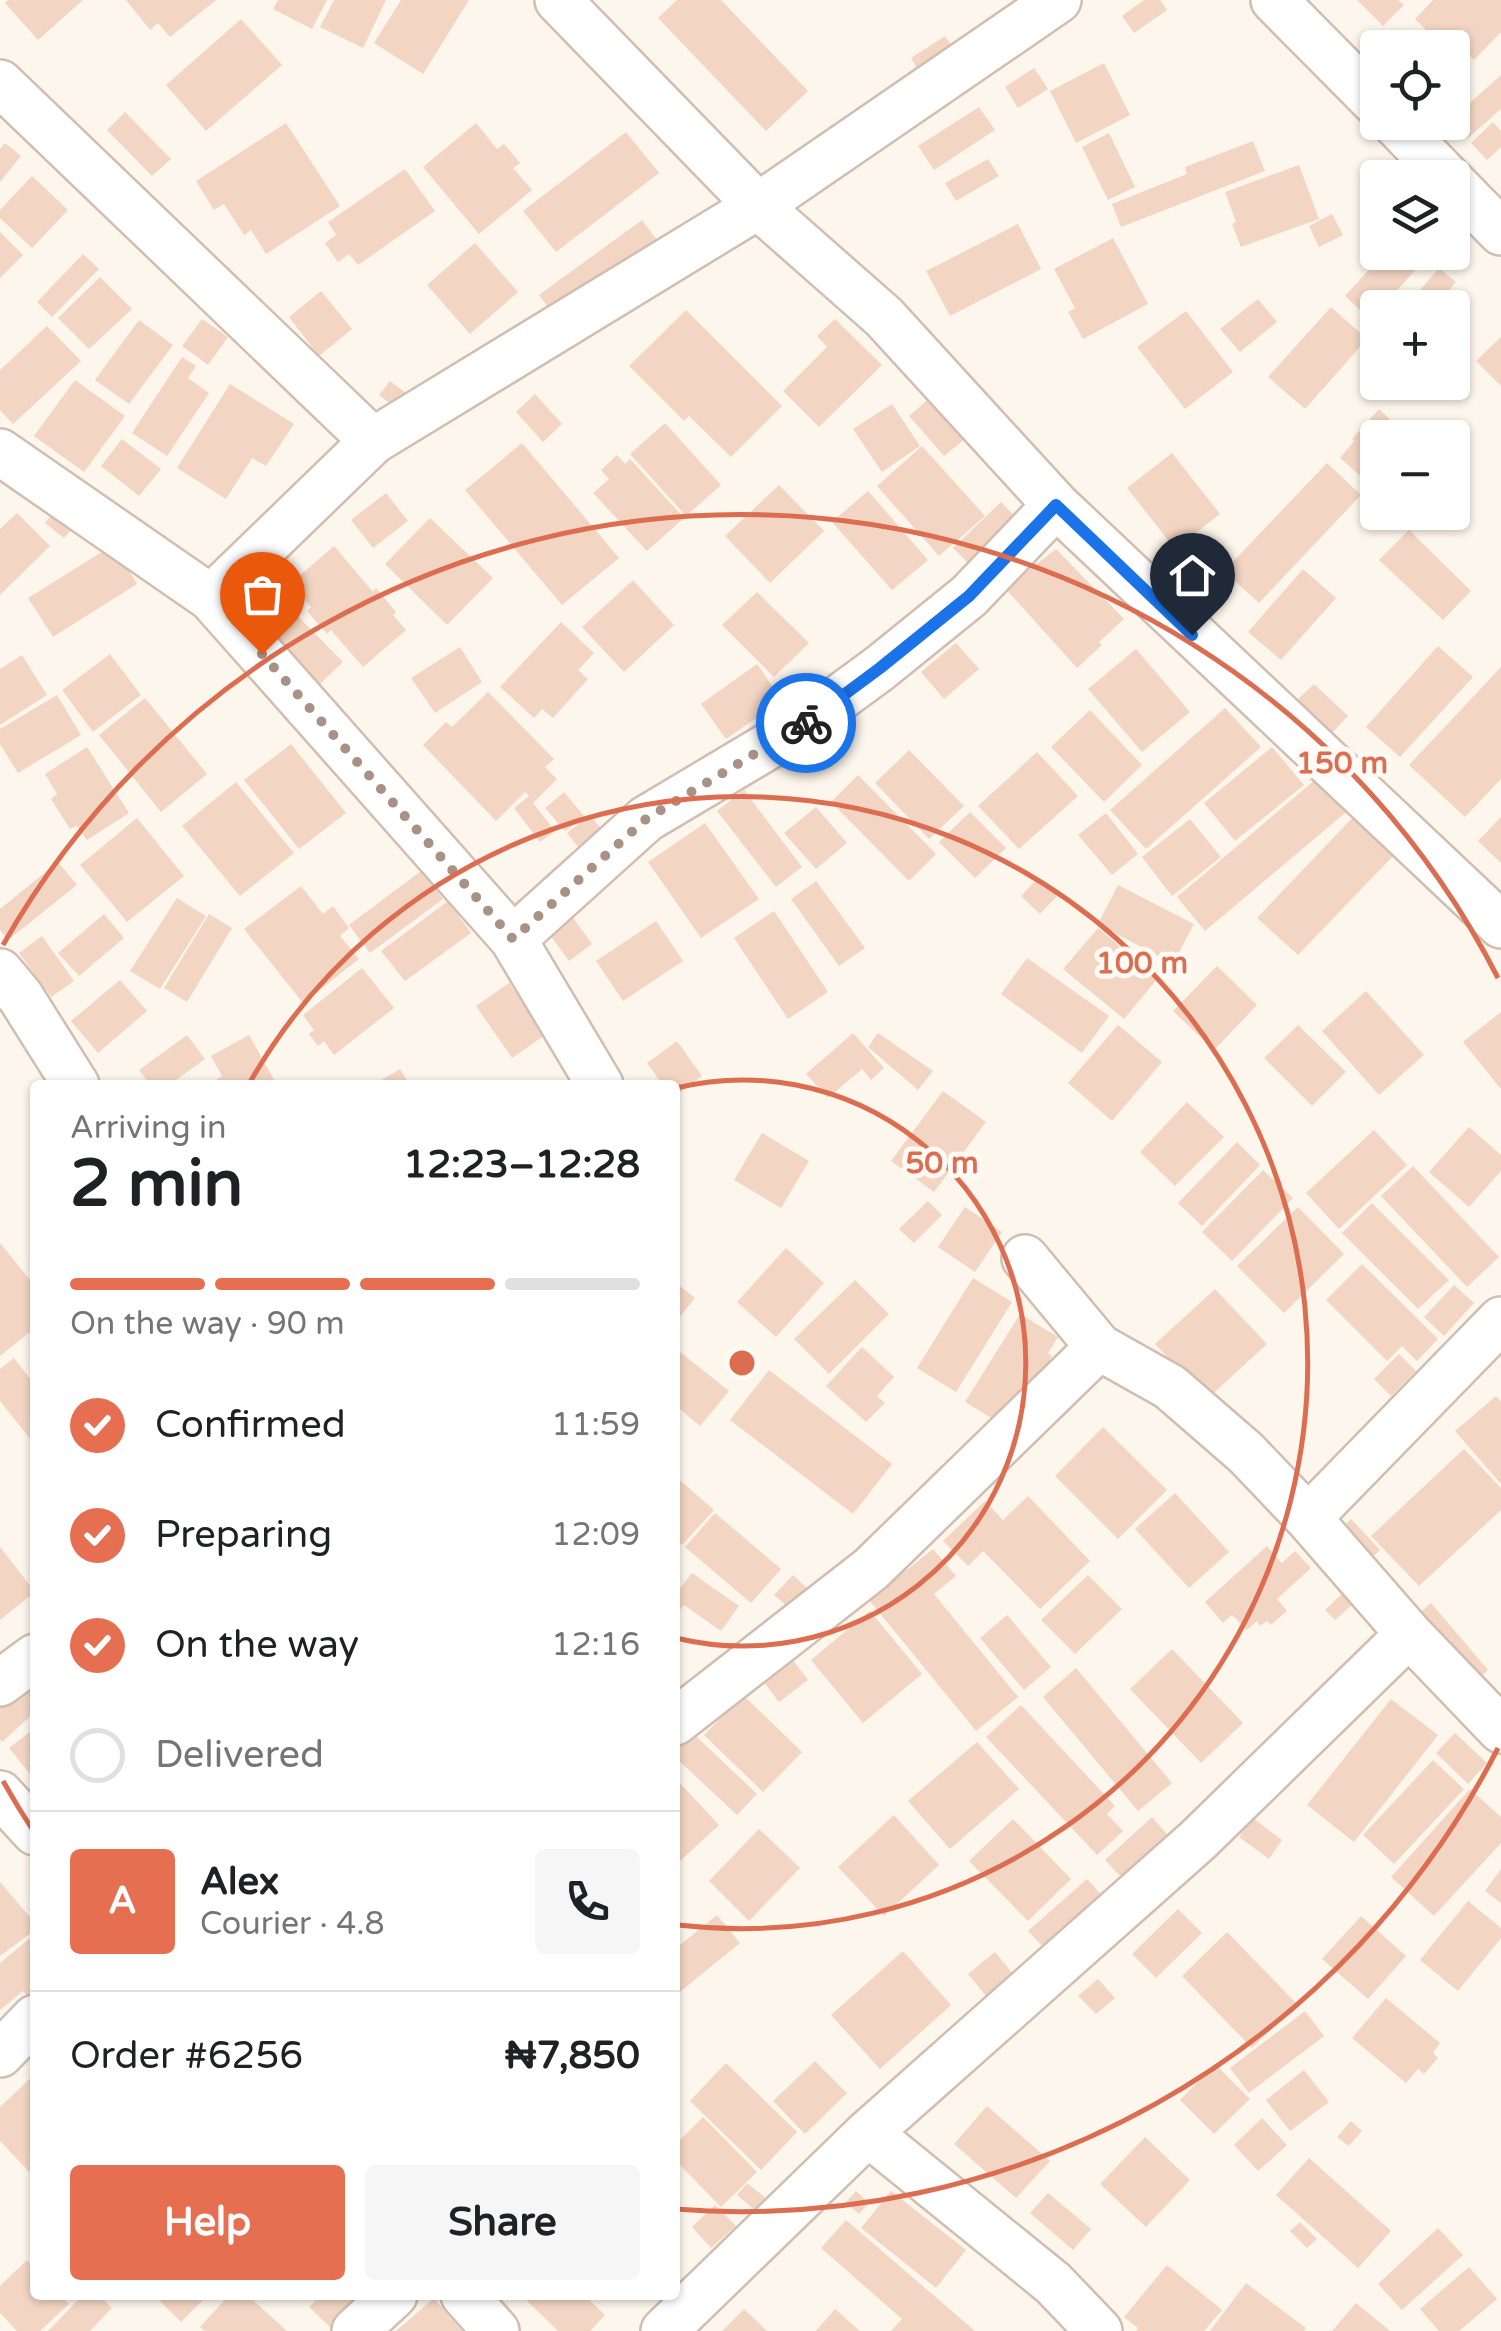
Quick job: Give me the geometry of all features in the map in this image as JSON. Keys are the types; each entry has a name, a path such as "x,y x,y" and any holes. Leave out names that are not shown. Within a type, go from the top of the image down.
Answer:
{"street":[{"path":"558,0 758,206 884,318 1056,505 1501,925"},
{"path":"211,598 372,441 758,206 1058,0"},
{"path":"1274,0 1360,88"},
{"path":"0,83 372,441"},
{"path":"1411,140 1431,160"},
{"path":"1470,200 1501,232"},
{"path":"0,452 211,598 513,939 597,1080"},
{"path":"513,939 646,819 798,728 880,668 969,596 1056,505"},
{"path":"0,972 29,1008 73,1080"},
{"path":"1025,1258 1099,1348 1170,1388 1246,1453 1501,1730"},
{"path":"1308,1518 1501,1320"},
{"path":"680,1718 871,1569 1099,1348"},
{"path":"664,2331 868,2133 1198,1840 1409,1634"},
{"path":"0,1683 30,1661"},
{"path":"0,1794 30,1827"},
{"path":"0,2054 30,2023"},
{"path":"868,2133 1053,2283 1100,2331"},
{"path":"355,2331 389,2300"},
{"path":"468,2300 496,2331"}],"building":[{"path":"83,0 38,40 5,3"},
{"path":"126,0 216,0 170,37 158,23 150,30"},
{"path":"278,0 327,0 312,29 273,9"},
{"path":"334,0 386,0 363,48 320,27"},
{"path":"401,0 469,0 423,74 374,43"},
{"path":"677,0 721,0 808,91 766,131 658,18"},
{"path":"1144,0 1160,0 1167,10 1134,33 1122,16"},
{"path":"1357,0 1398,0 1404,5 1383,26"},
{"path":"1433,0 1501,0 1501,32 1474,60 1470,56 1470,30 1426,30 1415,19"},
{"path":"241,19 282,65 206,131 166,85"},
{"path":"945,36 959,57 924,80 911,58"},
{"path":"1104,63 1130,115 1076,143 1050,91"},
{"path":"1034,68 1048,89 1018,108 1005,87"},
{"path":"1501,75 1501,109 1470,136 1470,103"},
{"path":"979,107 995,130 934,170 918,146"},
{"path":"125,112 171,159 152,176 107,130"},
{"path":"1493,122 1501,131 1501,147 1487,160 1471,143"},
{"path":"286,123 340,206 266,254 251,230 244,235 224,204 214,210 196,181"},
{"path":"476,123 497,149 504,144 520,163 513,168 532,190 479,234 423,167"},
{"path":"626,132 659,173 556,252 523,211"},
{"path":"1109,133 1135,187 1108,200 1082,147"},
{"path":"1253,141 1265,171 1121,227 1112,204 1187,174 1185,167"},
{"path":"5,143 21,156 0,182 0,149"},
{"path":"988,159 999,176 956,201 945,183"},
{"path":"1299,165 1319,219 1241,247 1225,192"},
{"path":"405,169 435,211 358,265 349,254 338,262 325,243 336,235 328,222"},
{"path":"32,176 68,210 32,248 0,218 0,210"},
{"path":"1332,214 1343,235 1319,247 1309,226"},
{"path":"642,220 657,240 554,315 539,295"},
{"path":"1018,224 1041,269 950,316 926,271"},
{"path":"0,232 23,255 0,278"},
{"path":"1113,238 1148,304 1083,339 1068,312 1075,308 1054,269"},
{"path":"475,243 518,292 470,334 427,285"},
{"path":"83,254 99,269 52,317 37,302"},
{"path":"1369,270 1415,270 1397,290 1360,290 1360,310 1345,296"},
{"path":"1437,270 1456,282 1449,290 1420,290"},
{"path":"100,277 132,309 89,349 58,318"},
{"path":"321,291 352,329 319,356 289,317"},
{"path":"1258,299 1277,322 1240,352 1220,329"},
{"path":"1331,307 1360,333 1360,347 1305,409 1268,377"},
{"path":"686,310 782,406 731,457 689,416 684,421 629,366"},
{"path":"1186,311 1233,372 1185,409 1137,347"},
{"path":"202,319 228,337 208,365 182,346"},
{"path":"835,319 882,365 819,427 783,391 827,347 817,336"},
{"path":"139,320 173,345 129,404 95,380"},
{"path":"47,326 81,361 13,424 0,410 0,370"},
{"path":"1501,337 1501,386 1476,361"},
{"path":"182,357 196,366 188,378 209,393 167,456 132,433"},
{"path":"75,380 125,416 84,472 34,436"},
{"path":"390,381 410,396 398,410 379,395"},
{"path":"230,384 294,424 266,466 252,458 226,499 177,468"},
{"path":"535,394 562,424 543,442 516,412"},
{"path":"930,398 966,438 944,456 909,416"},
{"path":"892,404 920,446 882,472 853,429"},
{"path":"1379,409 1390,420 1369,420"},
{"path":"665,423 721,485 686,516 630,454"},
{"path":"1360,430 1360,476 1340,458"},
{"path":"122,439 161,469 139,496 101,466"},
{"path":"522,443 619,558 562,605 465,490"},
{"path":"922,446 985,516 939,556 877,486"},
{"path":"1172,453 1220,514 1175,549 1127,488"},
{"path":"617,455 625,464 630,459 684,518 647,551 593,493 609,479 601,470"},
{"path":"1327,463 1360,494 1259,603 1224,571"},
{"path":"779,485 824,531 770,583 725,536"},
{"path":"868,491 928,560 892,590 832,522"},
{"path":"386,493 408,521 373,548 351,520"},
{"path":"62,502 81,518 64,538 45,523"},
{"path":"1001,502 1019,521 971,566 953,548"},
{"path":"17,513 50,546 0,595 0,529"},
{"path":"430,518 493,578 447,625 385,564"},
{"path":"1409,530 1471,591 1443,620 1379,560"},
{"path":"113,545 137,584 53,637 28,598"},
{"path":"334,546 373,592 376,588 406,630 363,667 331,630 327,634 307,611 311,607 291,583"},
{"path":"1056,549 1124,619 1077,668 1005,588"},
{"path":"1196,555 1211,573 1181,598 1166,579"},
{"path":"1303,569 1336,598 1281,660 1248,632"},
{"path":"261,579 343,662 320,684 237,602"},
{"path":"633,580 674,625 624,672 582,627"},
{"path":"757,592 809,643 774,677 722,625"},
{"path":"561,622 594,653 578,670 588,679 553,718 542,709 534,718 500,687"},
{"path":"956,643 979,669 944,699 921,672"},
{"path":"1438,646 1473,677 1400,757 1366,727"},
{"path":"460,647 482,682 435,713 411,678"},
{"path":"1136,649 1190,712 1142,752 1088,689"},
{"path":"110,654 141,695 93,732 62,690"},
{"path":"22,655 47,695 0,725 0,669"},
{"path":"757,664 782,700 726,739 701,704"},
{"path":"1501,667 1501,779 1465,817 1409,765"},
{"path":"1314,684 1348,716 1330,735 1295,702"},
{"path":"488,692 554,759 545,767 557,779 533,803 555,831 540,842 514,808 529,796 525,792 496,821 423,745 446,722 452,727"},
{"path":"57,695 81,735 18,773 0,744 0,729"},
{"path":"145,698 207,774 161,812 99,735"},
{"path":"1225,708 1261,747 1146,849 1110,810"},
{"path":"1090,710 1142,765 1104,802 1051,747"},
{"path":"291,744 346,813 299,849 244,780"},
{"path":"87,747 129,813 87,840 77,826 70,829 51,799 57,794 45,774"},
{"path":"1272,747 1304,785 1235,841 1204,803"},
{"path":"909,750 964,806 929,839 875,783"},
{"path":"1037,752 1078,796 1019,849 978,806"},
{"path":"1322,774 1351,808 1205,931 1177,897"},
{"path":"858,775 936,854 909,881 831,802"},
{"path":"236,782 294,853 240,896 182,826"},
{"path":"744,790 802,867 776,887 717,811"},
{"path":"564,792 584,816 565,831 545,808"},
{"path":"816,807 847,843 816,869 784,833"},
{"path":"970,812 1006,848 975,878 939,842"},
{"path":"1106,813 1138,854 1112,875 1078,835"},
{"path":"590,815 602,830 579,848 567,833"},
{"path":"1353,817 1394,855 1298,955 1257,918"},
{"path":"1501,817 1501,863 1478,841"},
{"path":"137,818 184,876 127,922 80,865"},
{"path":"1190,819 1221,857 1172,896 1142,857"},
{"path":"705,823 759,899 701,938 648,862"},
{"path":"58,862 77,885 8,940 0,930 0,909"},
{"path":"421,871 443,899 370,953 349,925"},
{"path":"1038,878 1057,896 1040,914 1021,896"},
{"path":"816,881 865,948 839,966 791,899"},
{"path":"1118,885 1194,924 1173,964 1098,924"},
{"path":"301,886 323,914 333,906 349,928 340,936 359,959 303,1003 244,929"},
{"path":"177,898 206,916 160,989 130,971"},
{"path":"448,901 471,933 405,981 381,951"},
{"path":"568,911 592,944 569,961 545,928"},
{"path":"774,911 828,992 788,1019 734,938"},
{"path":"104,914 124,938 79,976 58,953"},
{"path":"209,914 232,928 187,1002 164,988"},
{"path":"656,921 683,961 623,1001 596,961"},
{"path":"1098,928 1158,978 1124,1019 1063,969"},
{"path":"42,936 74,981 51,997 19,953"},
{"path":"1027,958 1109,1016 1082,1053 1001,994"},
{"path":"1217,966 1257,1005 1214,1050 1173,1011"},
{"path":"362,968 394,1008 334,1055 324,1041 318,1046 309,1034 314,1030 303,1015"},
{"path":"120,980 147,1011 98,1053 71,1021"},
{"path":"509,983 545,1035 512,1058 476,1006"},
{"path":"1366,991 1424,1055 1379,1095 1322,1031"},
{"path":"1501,1012 1501,1089 1463,1042"},
{"path":"1118,1025 1162,1062 1112,1121 1068,1083"},
{"path":"1298,1025 1346,1072 1312,1106 1264,1058"},
{"path":"853,1033 884,1068 871,1080 862,1069 828,1098 806,1074"},
{"path":"878,1033 933,1071 918,1090 868,1047"},
{"path":"187,1035 205,1059 176,1080 146,1080 139,1070"},
{"path":"249,1035 274,1080 216,1080 222,1076 211,1056"},
{"path":"677,1041 702,1076 680,1092 680,1080 659,1080 647,1063"},
{"path":"400,1069 407,1080 381,1080"},
{"path":"943,1091 986,1122 934,1192 891,1161"},
{"path":"1187,1102 1224,1137 1175,1186 1140,1152"},
{"path":"1469,1127 1501,1155 1501,1171 1469,1207 1429,1172"},
{"path":"1374,1130 1407,1165 1339,1229 1306,1193"},
{"path":"762,1133 809,1161 781,1208 734,1180"},
{"path":"1237,1142 1260,1165 1202,1226 1178,1203"},
{"path":"1413,1166 1499,1257 1467,1287 1381,1196"},
{"path":"1263,1170 1293,1198 1232,1261 1202,1232"},
{"path":"928,1201 942,1215 914,1243 899,1229"},
{"path":"1372,1203 1449,1280 1418,1309 1342,1233"},
{"path":"965,1207 1002,1232 975,1272 938,1247"},
{"path":"1298,1207 1344,1254 1284,1313 1237,1266"},
{"path":"0,1243 30,1280 30,1332 0,1356"},
{"path":"786,1248 824,1283 776,1337 737,1302"},
{"path":"1362,1264 1438,1339 1417,1361 1402,1346 1387,1361 1326,1300"},
{"path":"973,1278 1012,1302 956,1392 917,1368"},
{"path":"855,1280 889,1314 829,1374 794,1339"},
{"path":"1454,1285 1474,1303 1444,1336 1424,1317"},
{"path":"680,1286 695,1298 680,1317"},
{"path":"1215,1289 1267,1344 1207,1399 1155,1344"},
{"path":"1020,1314 1058,1337 1048,1353 1052,1356 1003,1425 965,1402"},
{"path":"862,1347 894,1377 877,1396 885,1403 866,1422 826,1386"},
{"path":"680,1352 729,1391 700,1426 680,1409"},
{"path":"1399,1354 1416,1371 1391,1396 1374,1379"},
{"path":"14,1358 30,1379 30,1439 0,1401 0,1369"},
{"path":"769,1370 892,1464 853,1514 730,1420"},
{"path":"1496,1396 1501,1402 1501,1484 1455,1431"},
{"path":"1103,1427 1167,1490 1118,1539 1055,1476"},
{"path":"1464,1449 1501,1488 1501,1510 1419,1586 1371,1536"},
{"path":"680,1480 714,1510 680,1543"},
{"path":"1175,1493 1229,1552 1189,1588 1135,1529"},
{"path":"1028,1496 1090,1561 1040,1609 983,1551 968,1566 943,1541 985,1501 1003,1520"},
{"path":"715,1513 781,1569 751,1603 685,1547"},
{"path":"1351,1519 1380,1550 1362,1566 1333,1536"},
{"path":"1267,1546 1282,1563 1295,1551 1311,1568 1277,1599 1287,1611 1271,1625 1267,1621 1260,1626 1257,1621 1247,1630 1232,1615 1223,1623 1205,1602"},
{"path":"0,1547 30,1586 30,1596 0,1620"},
{"path":"933,1549 956,1576 934,1594 1018,1697 976,1731 869,1600"},
{"path":"692,1573 739,1606 721,1631 684,1605 680,1610 680,1589"},
{"path":"793,1575 814,1595 796,1614 774,1595"},
{"path":"1088,1575 1122,1609 1075,1654 1041,1620"},
{"path":"1343,1593 1353,1604 1335,1620 1325,1610"},
{"path":"1431,1603 1488,1670 1469,1686 1412,1619"},
{"path":"870,1611 922,1674 863,1723 811,1660"},
{"path":"1007,1615 1051,1667 1024,1690 980,1638"},
{"path":"1172,1649 1243,1723 1201,1763 1130,1689"},
{"path":"789,1655 808,1680 779,1702 760,1677"},
{"path":"1076,1668 1172,1783 1138,1811 1043,1697"},
{"path":"30,1681 30,1717 2,1742 0,1708"},
{"path":"743,1695 802,1752 763,1792 704,1735"},
{"path":"1391,1699 1438,1735 1354,1842 1307,1805"},
{"path":"1021,1705 1115,1806 1107,1814 1123,1831 1097,1855 986,1737"},
{"path":"682,1723 757,1794 737,1815 680,1762"},
{"path":"30,1732 30,1774 9,1748"},
{"path":"1455,1733 1487,1763 1468,1784 1436,1753"},
{"path":"977,1742 1019,1789 950,1849 908,1801"},
{"path":"1433,1760 1464,1789 1394,1864 1363,1835"},
{"path":"680,1783 719,1825 680,1861"},
{"path":"1470,1789 1501,1817 1501,1843 1434,1916 1391,1877"},
{"path":"894,1815 939,1865 884,1916 838,1867"},
{"path":"1152,1817 1171,1839 1125,1881 1105,1860"},
{"path":"1253,1818 1282,1840 1269,1859 1239,1837"},
{"path":"1013,1819 1071,1879 1028,1921 969,1861"},
{"path":"759,1829 800,1868 749,1921 709,1881"},
{"path":"1501,1869 1501,1903 1485,1891"},
{"path":"1087,1879 1107,1901 1048,1952 1028,1931"},
{"path":"0,1882 30,1917 30,1934 0,1956"},
{"path":"1468,1901 1501,1928 1501,1938 1458,1991 1420,1960"},
{"path":"1178,1909 1202,1933 1156,1978 1132,1954"},
{"path":"717,1915 740,1943 680,1992 680,1945"},
{"path":"1361,1916 1406,1956 1368,1999 1322,1959"},
{"path":"1227,1932 1297,2004 1252,2048 1182,1976"},
{"path":"30,1938 30,1998 23,1991 0,2010 0,1963"},
{"path":"903,1951 951,2005 880,2069 831,2015"},
{"path":"995,1952 1013,1974 986,1996 968,1974"},
{"path":"1098,1979 1115,1998 1096,2014 1078,1996"},
{"path":"1386,1998 1440,2043 1433,2053 1438,2058 1424,2074 1418,2069 1406,2083 1352,2038"},
{"path":"1305,2011 1324,2036 1249,2093 1230,2068"},
{"path":"815,2061 847,2093 805,2134 773,2101"},
{"path":"726,2063 797,2132 761,2170 690,2101"},
{"path":"1215,2064 1250,2099 1214,2134 1180,2100"},
{"path":"1304,2070 1329,2102 1290,2131 1266,2100"},
{"path":"30,2079 30,2173 0,2141 0,2107"},
{"path":"987,2106 1050,2161 1016,2198 954,2144"},
{"path":"703,2117 757,2172 721,2207 680,2165 680,2140"},
{"path":"1262,2118 1287,2145 1258,2171 1234,2145"},
{"path":"1351,2121 1362,2131 1349,2146 1337,2137"},
{"path":"1145,2137 1190,2180 1146,2227 1100,2184"},
{"path":"1309,2158 1391,2231 1358,2268 1276,2195"},
{"path":"747,2183 768,2200 757,2212 737,2195"},
{"path":"856,2191 869,2203 859,2214 846,2202"},
{"path":"891,2191 966,2250 936,2288 861,2228"},
{"path":"1048,2193 1091,2229 1073,2250 1030,2213"},
{"path":"715,2205 736,2226 711,2248 692,2227"},
{"path":"846,2220 975,2331 891,2331 902,2319 821,2248"},
{"path":"1300,2222 1317,2239 1307,2248 1290,2231"},
{"path":"1438,2228 1463,2255 1402,2310 1378,2284"},
{"path":"27,2260 30,2300 65,2300 69,2304 40,2331 17,2331 0,2313 0,2286"},
{"path":"1167,2265 1222,2310 1204,2331 1136,2331 1138,2328 1124,2317"},
{"path":"1469,2267 1497,2299 1459,2331 1439,2331 1420,2309"},
{"path":"1246,2283 1306,2328 1304,2331 1210,2331"},
{"path":"78,2300 104,2300 112,2308 90,2331 48,2331"},
{"path":"159,2300 203,2300 181,2322"},
{"path":"224,2300 253,2300 287,2331 205,2331 200,2327"},
{"path":"316,2300 363,2300 333,2330 309,2307"},
{"path":"436,2300 462,2331 396,2331"},
{"path":"526,2300 589,2300 605,2315 590,2331 558,2331"},
{"path":"1356,2303 1390,2331 1332,2331"},
{"path":"744,2309 767,2331 722,2331"},
{"path":"835,2309 860,2331 816,2331"}],"way so far":[{"path":"262,654 513,939 646,819 806,723"}],"route":[{"path":"806,723 969,596 1056,505 1192,635"}]}
